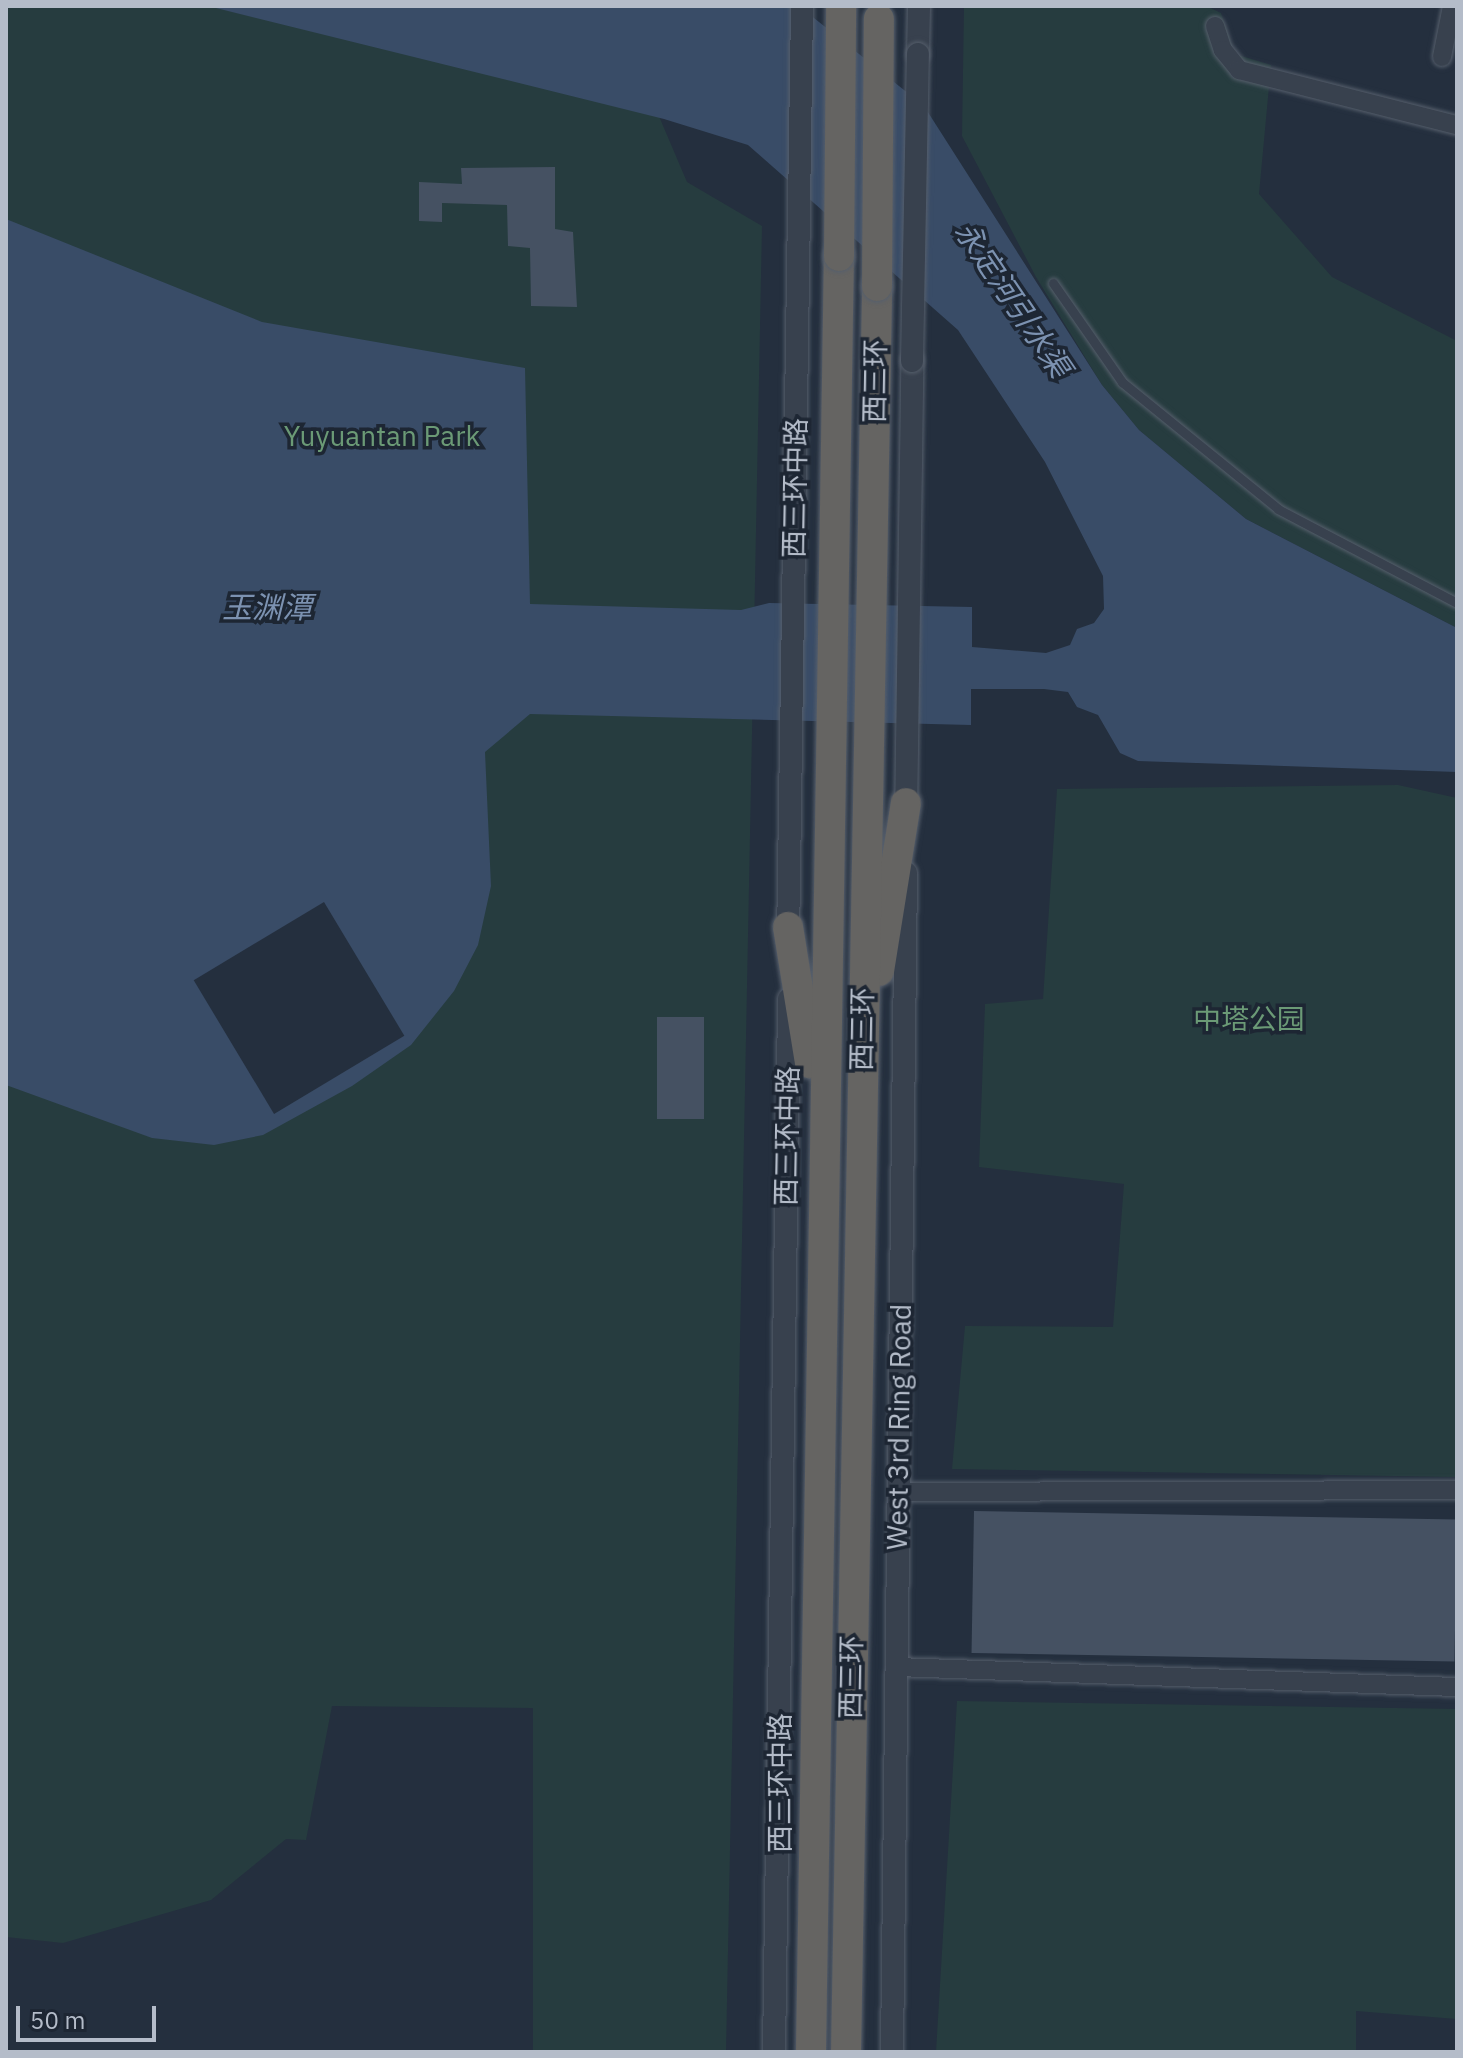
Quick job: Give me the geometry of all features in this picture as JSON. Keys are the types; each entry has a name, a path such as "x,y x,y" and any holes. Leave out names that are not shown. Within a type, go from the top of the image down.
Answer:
{"highway":[{"name":"西三环","path":"811,2052 841,6"},
{"name":"西三环","path":"846,2052 877,286 879,12"},
{"path":"861,1079 906,803"},
{"path":"788,927 823,1141"}],"street":[{"name":"西三环中路","path":"774,2052 781,1323 790,1094 788,927 802,6"},
{"path":"906,803 919,6"},
{"path":"1442,57 1452,6"},
{"path":"1215,26 1223,50 1239,70 1457,125"},
{"name":"West 3rd Ring Road","path":"892,2052 906,803"},
{"path":"898,1492 1457,1490"},
{"path":"897,1667 1457,1687"}],"lane":[{"path":"1053,283 1122,382 1278,509 1457,603"}],"green space":[{"name":"Yuyuantan Park","path":"6,6 612,6 687,182 762,226 726,2052 533,2052 533,1708 332,1706 306,1840 286,1839 211,1900 63,1943 6,1937"},
{"path":"964,6 1206,6 1221,13 1235,54 1271,65 1259,194 1332,277 1457,341 1457,628 1246,519 1139,430 1102,385 1036,277 962,136"},
{"name":"中塔公园","path":"1398,785 1457,798 1457,1477 952,1469 965,1326 1113,1327 1124,1184 979,1167 985,1004 1043,999 1057,789"},
{"path":"957,1701 1457,1709 1457,2019 1356,2011 1356,2052 936,2052"}],"water":[{"name":"玉渊潭","path":"208,6 799,6 924,106 1102,385 1139,430 1246,519 1457,628 1457,772 1138,761 1120,753 1098,715 1077,707 1068,692 1044,689 971,689 971,725 530,714 485,752 491,886 478,945 454,991 411,1045 352,1086 263,1135 214,1145 152,1138 6,1085 6,219 262,322 525,368 530,604 741,610 769,603 972,607 972,647 1046,653 1070,645 1077,629 1094,623 1104,609 1103,576 1045,462 958,330 748,145 664,119"}],"pier":[{"path":"324,902 404,1036 274,1114 194,980"}],"building":[{"path":"555,167 555,229 573,232 577,307 531,306 530,248 508,246 507,205 442,203 442,222 419,221 419,182 462,184 461,168"},
{"path":"657,1017 704,1017 704,1119 657,1119"},
{"path":"974,1511 1457,1519 1454,1661 972,1653"}],"water label":[{"name":"永定河引水渠","path":"1013,299"}]}
